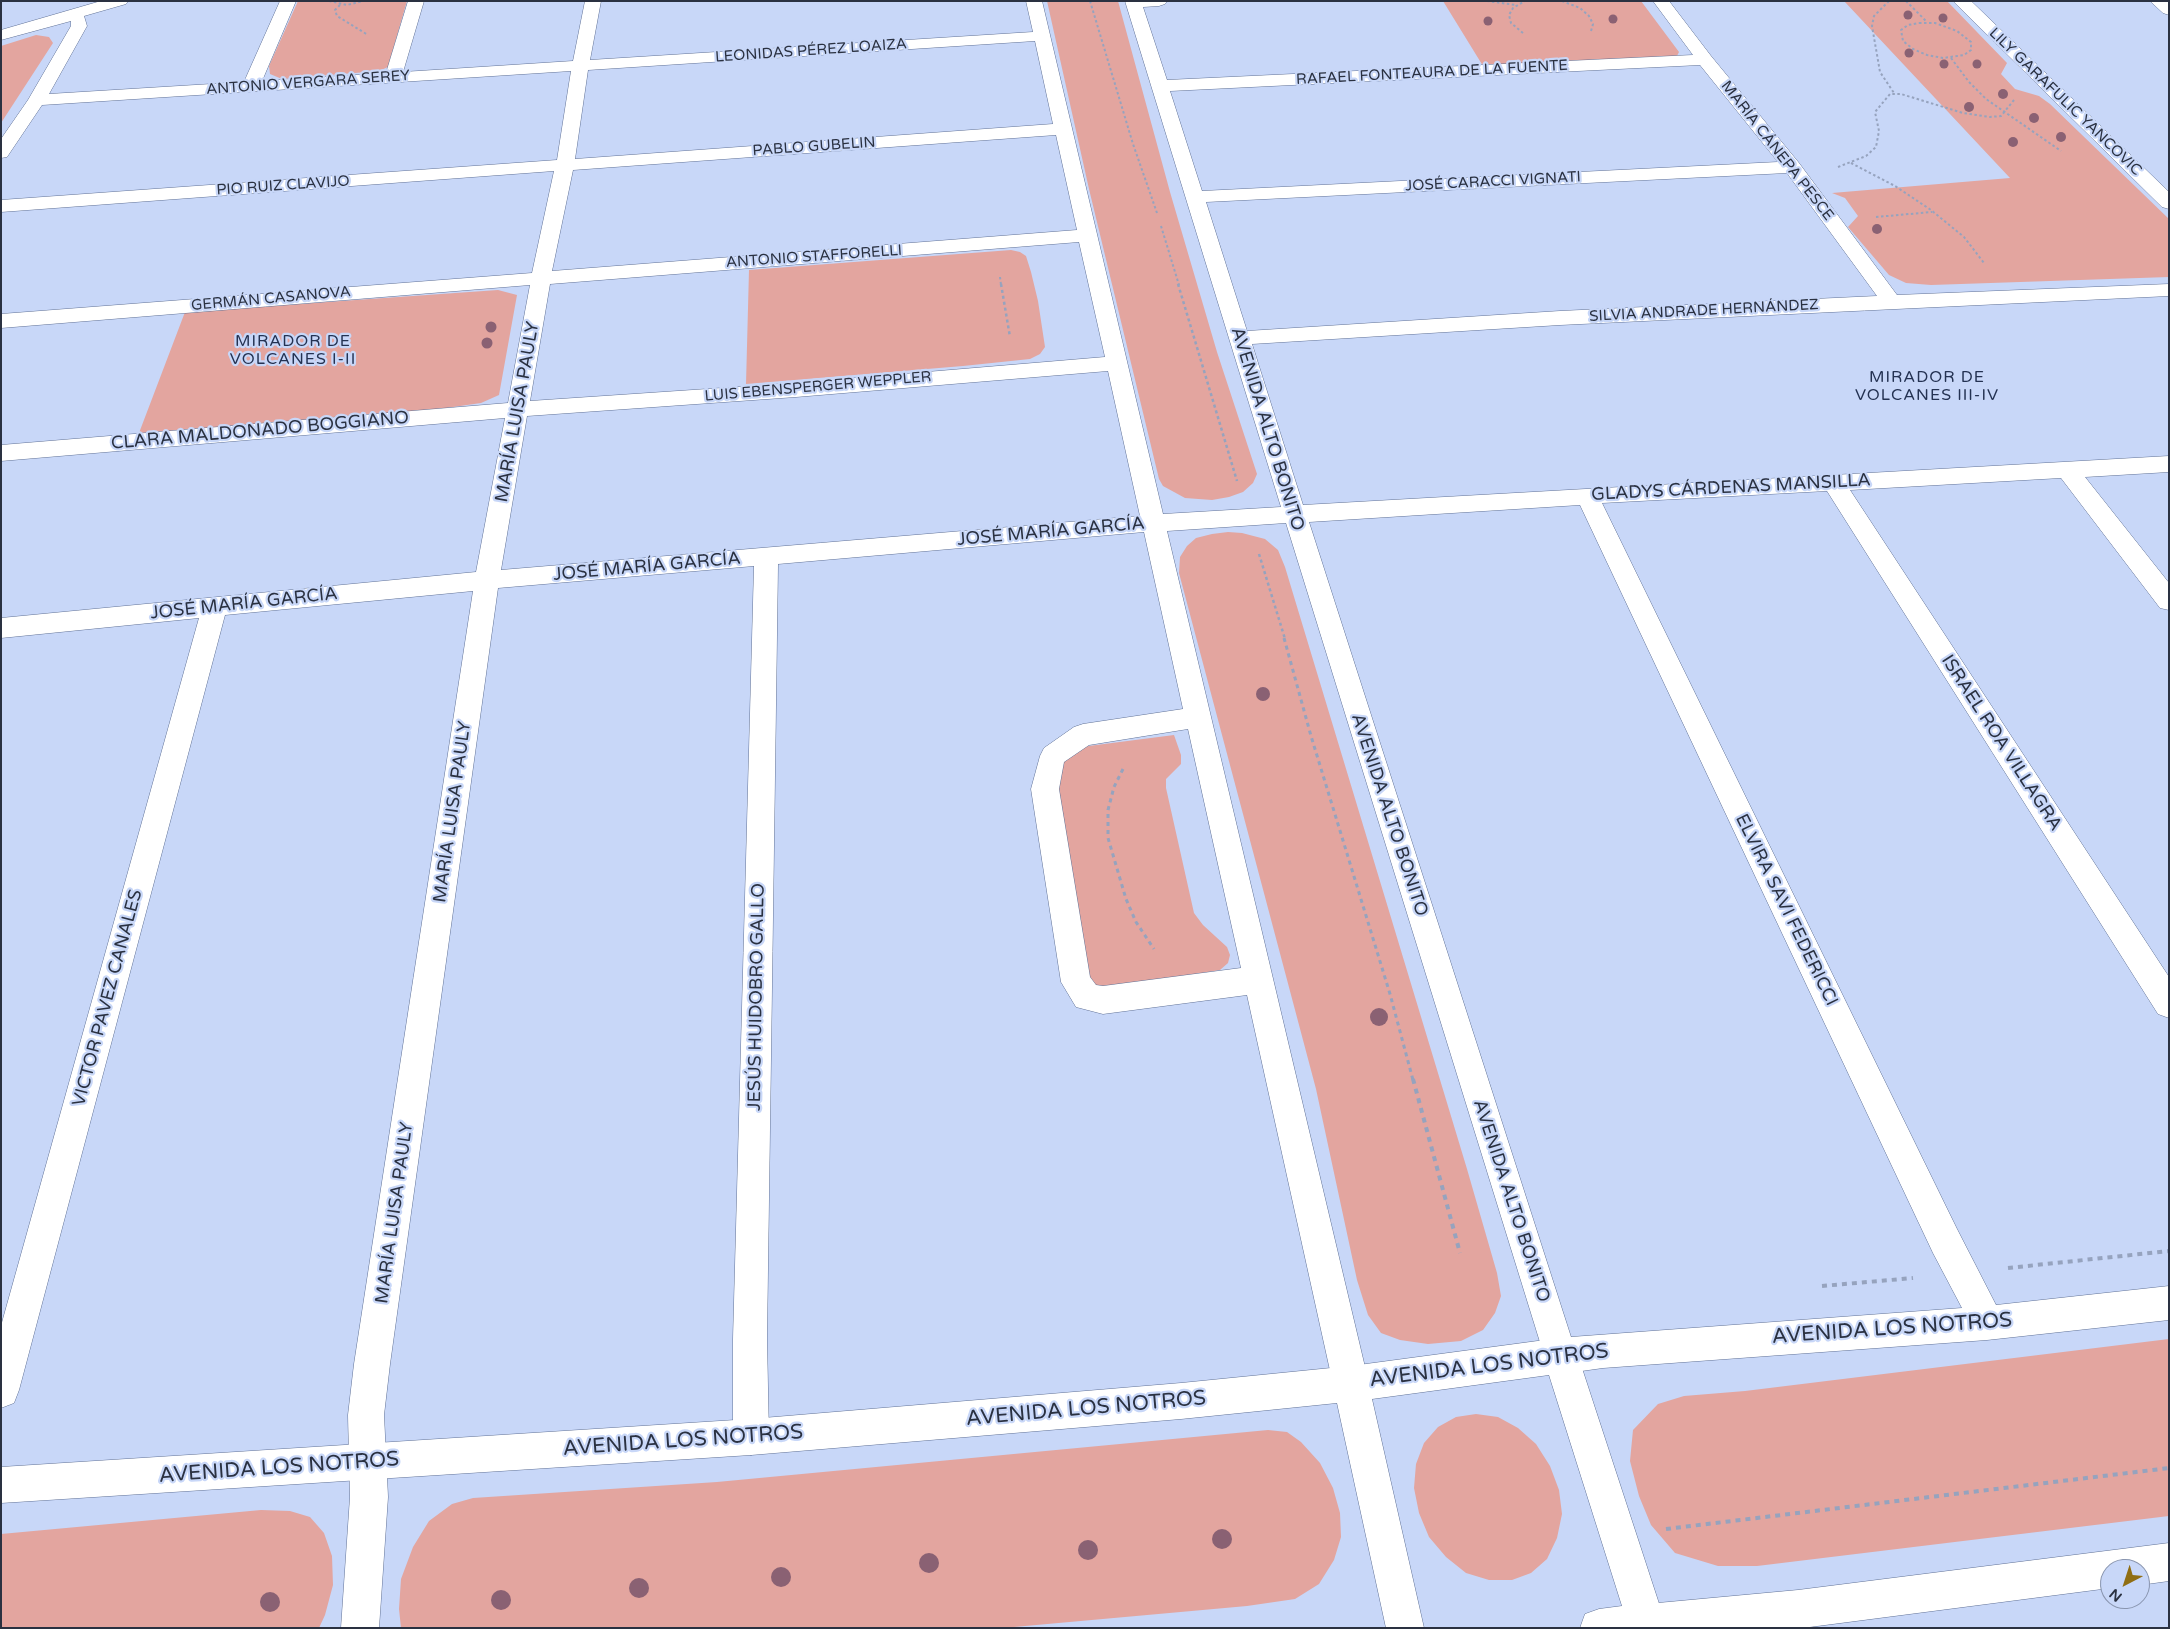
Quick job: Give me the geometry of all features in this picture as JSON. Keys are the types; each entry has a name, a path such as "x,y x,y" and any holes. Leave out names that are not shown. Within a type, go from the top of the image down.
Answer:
{"street":[{"path":"1,35 120,1"},
{"path":"250,87 288,1"},
{"path":"393,77 416,1"},
{"name":"MARÍA LUISA PAULY","path":"360,1628 369,1497 366,1415 372,1364 487,580 541,278 565,165 580,66 593,1"},
{"path":"1034,1 1351,1384 1405,1628"},
{"path":"1133,2 1159,1"},
{"name":"MARÍA CÁNEPA PESCE","path":"1660,1 1792,167 1891,301"},
{"name":"LILY GARAFULIC YANCOVIC","path":"1961,1 2169,203"},
{"path":"2158,1 2169,10"},
{"name":"AVENIDA ALTO BONITO","path":"1133,2 1560,1356 1648,1625"},
{"path":"1,153 37,100 79,26 79,21 75,14"},
{"name":"LEONIDAS PÉREZ LOAIZA","path":"580,66 1042,36"},
{"name":"RAFAEL FONTEAURA DE LA FUENTE","path":"1159,86 1705,60"},
{"name":"ANTONIO VERGARA SEREY","path":"37,100 580,66"},
{"name":"PABLO GUBELIN","path":"565,165 1063,129"},
{"name":"PIO RUIZ CLAVIJO","path":"1,206 565,165"},
{"name":"JOSÉ CARACCI VIGNATI","path":"1194,197 1792,167"},
{"name":"ANTONIO STAFFORELLI","path":"541,278 1088,235"},
{"name":"GERMÁN CASANOVA","path":"1,321 541,278"},
{"name":"SILVIA ANDRADE HERNÁNDEZ","path":"1239,338 1550,318 1891,301 2169,290"},
{"name":"LUIS EBENSPERGER WEPPLER","path":"519,409 806,389 1116,362"},
{"name":"CLARA MALDONADO BOGGIANO","path":"1,453 519,409"},
{"name":"GLADYS CÁRDENAS MANSILLA","path":"1294,514 2169,464"},
{"path":"2066,469 2169,602"},
{"name":"ISRAEL ROA VILLAGRA","path":"1832,482 2169,1004"},
{"name":"ELVIRA SAVI FEDERICCI","path":"1587,496 1945,1241 1988,1323"},
{"name":"JOSÉ MARÍA GARCÍA","path":"1,628 487,580 766,558 1154,523 1294,514"},
{"name":"JESÚS HUIDOBRO GALLO","path":"751,1437 750,1339 766,558"},
{"name":"VICTOR PAVEZ CANALES","path":"1,1390 215,606"},
{"path":"1198,717 1083,735 1053,756 1046,788 1076,982 1087,997 1103,1000 1258,980"},
{"name":"AVENIDA LOS NOTROS","path":"1,1485 751,1437 1181,1402 1351,1384 1603,1351 1988,1323 2169,1303"},
{"path":"2150,1564 2169,1562"},
{"path":"1599,1628 1648,1625 1808,1607 2100,1570"}],"path":[{"path":"329,1 340,5 362,1"},
{"path":"1090,1 1133,144 1160,222 1286,643 1333,812 1390,994 1460,1253"},
{"path":"1487,1 1516,5"},
{"path":"1524,34 1509,19 1510,11 1516,5 1525,1"},
{"path":"1562,1 1585,11 1592,19 1592,28 1587,34"},
{"path":"1573,5 1579,1"},
{"path":"1889,1 1874,16 1872,31 1880,72 1894,94"},
{"path":"1906,1 1927,23"},
{"path":"340,5 335,10 337,16 367,34 371,40 372,78"},
{"path":"1927,23 1951,28 1963,34 1971,42 1971,50 1968,53 1951,58 1927,55 1913,49 1903,41 1900,34 1903,28 1913,24 1927,23"},
{"path":"1951,58 1968,82 2003,113 2063,153"},
{"path":"1834,168 1866,156 1876,146 1879,131 1874,112 1887,96 1894,94 1983,117 1997,117 2003,113 2018,94"},
{"path":"1851,163 1895,186 1933,212 1964,237 1984,264"},
{"path":"1873,217 1933,212"},
{"path":"994,243 1011,343"},
{"path":"1124,766 1114,787 1108,810 1108,838 1126,900 1136,922 1158,954"},
{"path":"1816,1287 2169,1251"},
{"path":"1666,1529 2169,1468"}],"shaded area":[{"path":"298,1 407,1 388,67 379,71 282,79 270,74 269,66"},
{"path":"1047,1 1118,1 1170,192 1217,352 1257,474 1253,483 1243,492 1212,500 1185,498 1163,486 1159,479 1089,189"},
{"path":"1443,1 1641,1 1679,52 1677,56 1483,66"},
{"path":"1844,1 1947,1 2007,63 2001,74 2015,89 2039,96 2050,104 2169,219 2169,277 1931,285 1906,283 1889,275 1848,227 1858,216 1845,198 1832,193 2010,178"},
{"path":"36,35 49,37 53,43 1,123 1,46"},
{"path":"1011,250 1026,256 1031,272 1038,301 1045,347 1040,354 1030,359 963,366 746,384 749,270"},
{"path":"498,290 517,295 499,395 481,403 296,423 139,433 185,312"},
{"path":"1228,532 1242,533 1265,539 1278,550 1285,567 1497,1273 1501,1296 1495,1313 1483,1330 1461,1341 1428,1344 1400,1340 1381,1333 1368,1315 1357,1280 1316,1089 1179,573 1180,557 1187,546 1196,538"},
{"path":"1174,735 1181,755 1181,764 1166,779 1166,788 1194,913 1203,925 1227,947 1230,955 1228,963 1220,970 1113,988 1097,987 1088,978 1055,772 1058,765 1081,747"},
{"path":"2169,1339 2169,1516 1757,1566 1718,1566 1675,1553 1651,1525 1639,1496 1630,1461 1633,1430 1658,1404 1684,1396 1745,1391"},
{"path":"1476,1414 1498,1417 1518,1428 1536,1444 1550,1466 1559,1490 1562,1514 1557,1538 1547,1559 1531,1573 1512,1580 1489,1580 1466,1573 1446,1557 1429,1537 1419,1513 1414,1488 1416,1464 1424,1443 1438,1427 1456,1417"},
{"path":"1268,1430 1287,1432 1301,1442 1320,1463 1333,1488 1340,1513 1341,1537 1334,1560 1319,1584 1295,1599 1247,1606 1003,1628 401,1628 399,1609 401,1579 413,1547 429,1521 452,1504 473,1498 717,1482"},
{"path":"261,1510 290,1511 310,1517 324,1533 332,1556 333,1585 325,1615 319,1628 1,1628 1,1534"}],"district":[{"name":"MIRADOR DE VOLCANES I-II","path":"293,351"},
{"name":"MIRADOR DE VOLCANES III-IV","path":"1927,387"}]}
